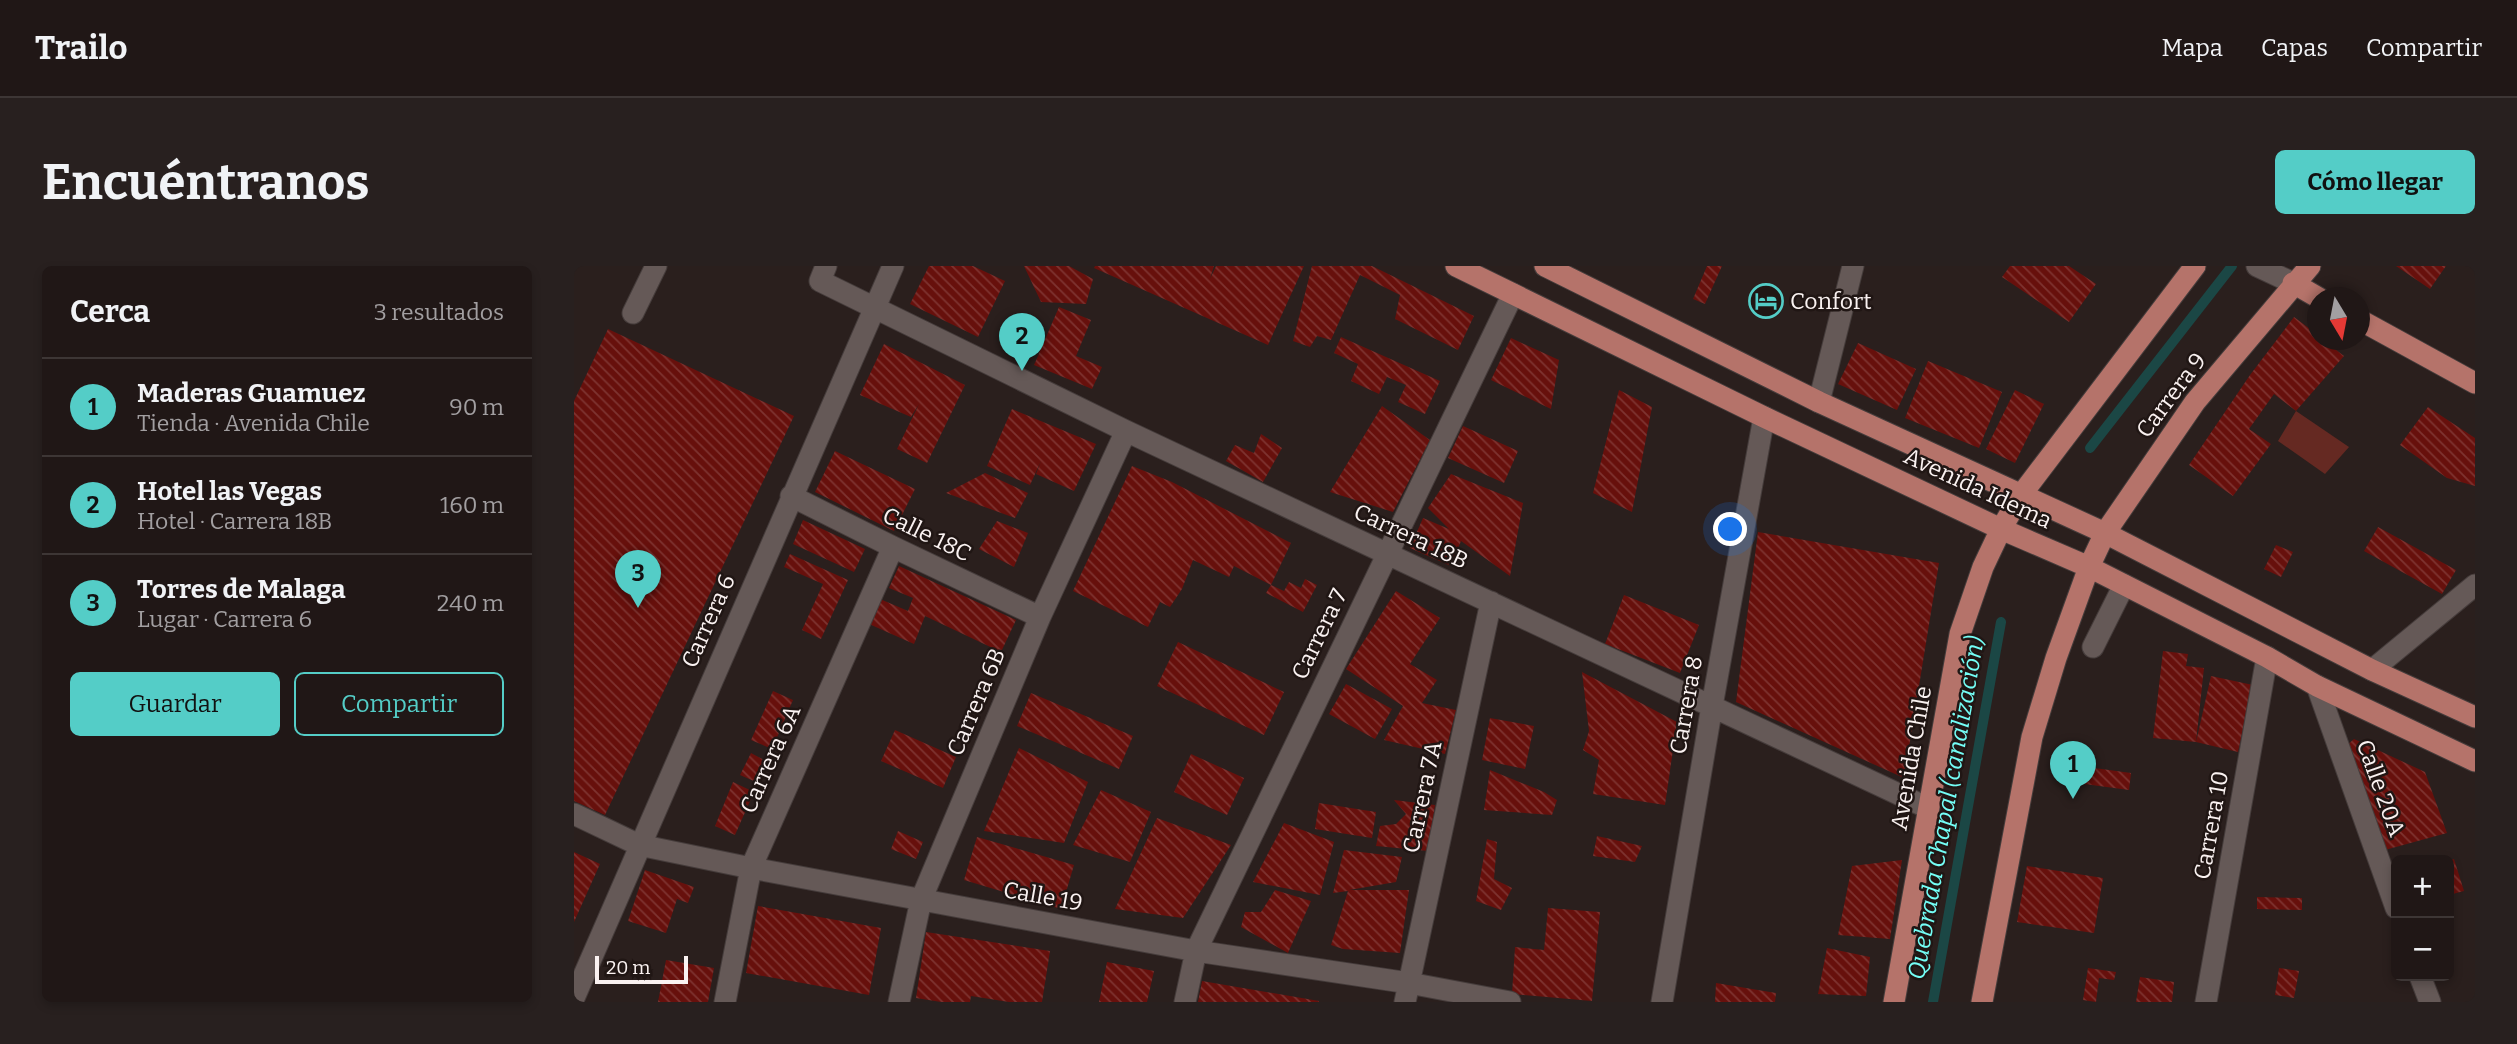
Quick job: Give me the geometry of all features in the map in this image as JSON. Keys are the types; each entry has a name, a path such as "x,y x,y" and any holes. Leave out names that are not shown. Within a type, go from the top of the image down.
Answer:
{"main road":[{"name":"Avenida Idema","path":"1456,266 1764,417 2001,529 2089,567 2267,657 2317,686 2475,761"},
{"name":"Avenida Idema","path":"1545,266 1819,402 2105,533 2372,670 2475,717"},
{"path":"2001,529 2021,495 2195,266"},
{"name":"Carrera 9","path":"2089,567 2105,533 2195,402 2310,266"},
{"path":"2293,283 2307,291"},
{"path":"2370,325 2475,383"},
{"name":"Avenida Chile","path":"1894,1002 1960,634 1983,567 2001,529"},
{"path":"1982,1002 2032,737 2056,658 2089,567"}],"street":[{"path":"634,313 656,266"},
{"name":"Carrera 18B","path":"826,266 820,281 1126,431 1928,808"},
{"name":"Carrera 6","path":"574,998 893,266"},
{"path":"1819,402 1853,266"},
{"path":"2258,267 2293,283"},
{"name":"Carrera 7","path":"1185,1002 1196,951 1513,294"},
{"name":"Carrera 8","path":"1662,1002 1764,417"},
{"name":"Carrera 6B","path":"899,1002 921,900 1041,617 1126,431"},
{"name":"Calle 18C","path":"791,496 1041,617"},
{"name":"Carrera 6A","path":"725,1002 751,868 893,547"},
{"path":"2093,648 2124,585"},
{"path":"2372,670 2475,585"},
{"name":"Carrera 7A","path":"1407,993 1491,603"},
{"name":"Carrera 10","path":"2206,1002 2267,657"},
{"name":"Calle 20A","path":"2317,686 2391,894"},
{"name":"Calle 19","path":"574,814 639,845 751,868 1407,993 1510,1002"},
{"path":"2422,981 2430,1002"}],"shaded area":[{"path":"2296,411 2349,447 2325,474 2278,441"}],"building":[{"path":"929,266 973,266 1005,281 978,337 910,304"},
{"path":"1024,266 1069,266 1093,279 1086,304 1041,302"},
{"path":"1214,266 1210,279 1216,266 1304,266 1268,345 1094,268"},
{"path":"1312,266 1372,266 1474,316 1458,350 1395,319 1400,295 1360,275 1331,340 1317,336 1310,347 1293,341"},
{"path":"1707,266 1722,266 1705,304 1693,299"},
{"path":"2010,266 2069,266 2096,284 2069,322 2002,277"},
{"path":"2396,266 2446,266 2430,289"},
{"path":"1059,307 1091,320 1076,356 1102,367 1092,389 1034,365"},
{"path":"2294,317 2307,327 2307,350 2336,350 2344,356 2296,411 2274,394 2249,429 2271,444 2233,496 2189,465 2250,375"},
{"path":"608,329 794,416 605,815 574,801 574,401"},
{"path":"1341,337 1440,381 1425,414 1398,402 1406,385 1387,377 1379,394 1351,381 1358,364 1334,353"},
{"path":"1511,338 1559,360 1551,409 1491,380"},
{"path":"1858,343 1916,369 1897,410 1838,384"},
{"path":"884,344 965,385 927,463 897,449 919,404 911,417 860,395"},
{"path":"1928,361 2002,392 1979,448 1905,418"},
{"path":"1619,390 1652,407 1632,512 1593,493"},
{"path":"2015,390 2044,404 2015,463 1986,449"},
{"path":"1382,406 1430,440 1393,512 1330,492"},
{"path":"2428,407 2475,438 2475,486 2447,478 2400,445"},
{"path":"1012,409 1096,444 1074,491 1036,474 1041,461 1030,485 987,466"},
{"path":"1463,426 1518,451 1504,483 1448,458"},
{"path":"1261,434 1282,448 1263,482 1226,461 1235,445 1254,453"},
{"path":"835,451 915,489 894,531 815,492"},
{"path":"1132,466 1172,482 1291,543 1271,585 1234,566 1229,577 1193,560 1182,589 1170,607 1160,602 1148,627 1073,591"},
{"path":"985,473 1028,493 1015,518 946,493"},
{"path":"1451,474 1523,503 1510,576 1461,541 1451,566 1410,548 1423,518 1449,529 1428,508"},
{"path":"803,520 865,549 854,572 793,544"},
{"path":"997,521 1028,533 1014,567 979,549"},
{"path":"2378,527 2456,570 2442,594 2364,551"},
{"path":"1758,532 1939,563 1904,778 1736,702"},
{"path":"2276,545 2293,552 2281,577 2264,569"},
{"path":"790,554 848,580 821,639 802,630 823,584 784,567"},
{"path":"899,566 1016,620 1001,652 925,616 914,644 869,624 880,599 908,611 913,598 889,588"},
{"path":"1305,579 1317,585 1303,612 1266,593 1271,585 1284,591 1289,582 1301,588"},
{"path":"1396,591 1440,618 1410,664 1437,680 1422,703 1456,710 1445,754 1384,740 1403,706 1346,669"},
{"path":"1624,595 1699,625 1680,673 1605,644"},
{"path":"1178,642 1284,692 1264,735 1157,686"},
{"path":"2163,651 2188,654 2186,666 2204,668 2196,742 2153,738"},
{"path":"1582,672 1677,722 1665,805 1593,794 1599,760 1583,750 1589,731"},
{"path":"2211,676 2253,685 2238,752 2196,742"},
{"path":"1346,684 1392,709 1375,739 1329,714"},
{"path":"773,691 793,700 772,749 751,740"},
{"path":"1031,693 1133,736 1119,769 1017,726"},
{"path":"1490,718 1534,726 1525,769 1482,760"},
{"path":"895,730 956,757 943,788 881,761"},
{"path":"2354,739 2425,772 2447,833 2385,850 2345,747"},
{"path":"1019,748 1088,782 1064,843 984,831"},
{"path":"751,753 766,761 756,782 740,775"},
{"path":"1191,754 1244,778 1227,815 1174,792"},
{"path":"2087,767 2131,773 2129,790 2084,784"},
{"path":"1490,770 1557,800 1552,815 1484,810"},
{"path":"733,782 754,792 735,835 715,826"},
{"path":"1101,790 1151,812 1130,862 1073,845"},
{"path":"1394,800 1435,805 1428,851 1376,846 1380,826 1396,824 1406,814"},
{"path":"1319,803 1376,812 1372,838 1315,829"},
{"path":"1157,818 1231,845 1183,918 1115,909"},
{"path":"1284,823 1334,842 1320,895 1253,882"},
{"path":"898,831 923,842 916,859 891,849"},
{"path":"1597,836 1642,846 1635,862 1593,856"},
{"path":"977,837 1074,865 1061,909 964,880"},
{"path":"1487,839 1497,842 1494,879 1512,888 1501,910 1476,901"},
{"path":"1344,850 1402,857 1396,882 1349,890 1409,890 1400,953 1343,949 1331,945 1348,891 1333,893"},
{"path":"574,852 600,864 574,922"},
{"path":"2454,859 2464,891 2454,894"},
{"path":"1902,860 1890,939 1838,935 1852,866"},
{"path":"2027,866 2103,878 2094,933 2017,922"},
{"path":"645,870 694,887 688,903 677,899 666,933 628,921"},
{"path":"1275,890 1311,901 1288,953 1241,927 1245,912 1261,912"},
{"path":"2257,897 2302,898 2302,910 2257,909"},
{"path":"758,906 881,928 869,995 746,973"},
{"path":"1548,908 1600,912 1592,1001 1512,994 1515,947 1544,950"},
{"path":"926,932 1050,951 1042,1002 1009,1002 971,996 970,1002 941,1002 916,998"},
{"path":"1827,948 1870,957 1866,996 1818,994"},
{"path":"666,960 714,968 708,1002 658,1002"},
{"path":"1107,962 1154,971 1147,1002 1099,1002"},
{"path":"2088,968 2116,972 2114,980 2099,978 2096,1002 2083,1000"},
{"path":"2279,968 2299,971 2294,998 2275,995"},
{"path":"2140,977 2174,982 2172,1002 2136,1002"},
{"path":"1202,981 1319,1001 1319,1002 1198,1002"},
{"path":"1716,983 1776,993 1775,1002 1715,1002"}],"waterway":[{"name":"Quebrada Chapal (canalización)","path":"2090,448 2232,266"},
{"name":"Quebrada Chapal (canalización)","path":"1933,1002 2001,622"}],"place":[{"name":"Confort","path":"1766,301"},
{"name":"Hotel las Vegas","path":"1022,371"},
{"name":"Torres de Malaga","path":"638,608"},
{"name":"Maderas Guamuez","path":"2073,799"}]}
